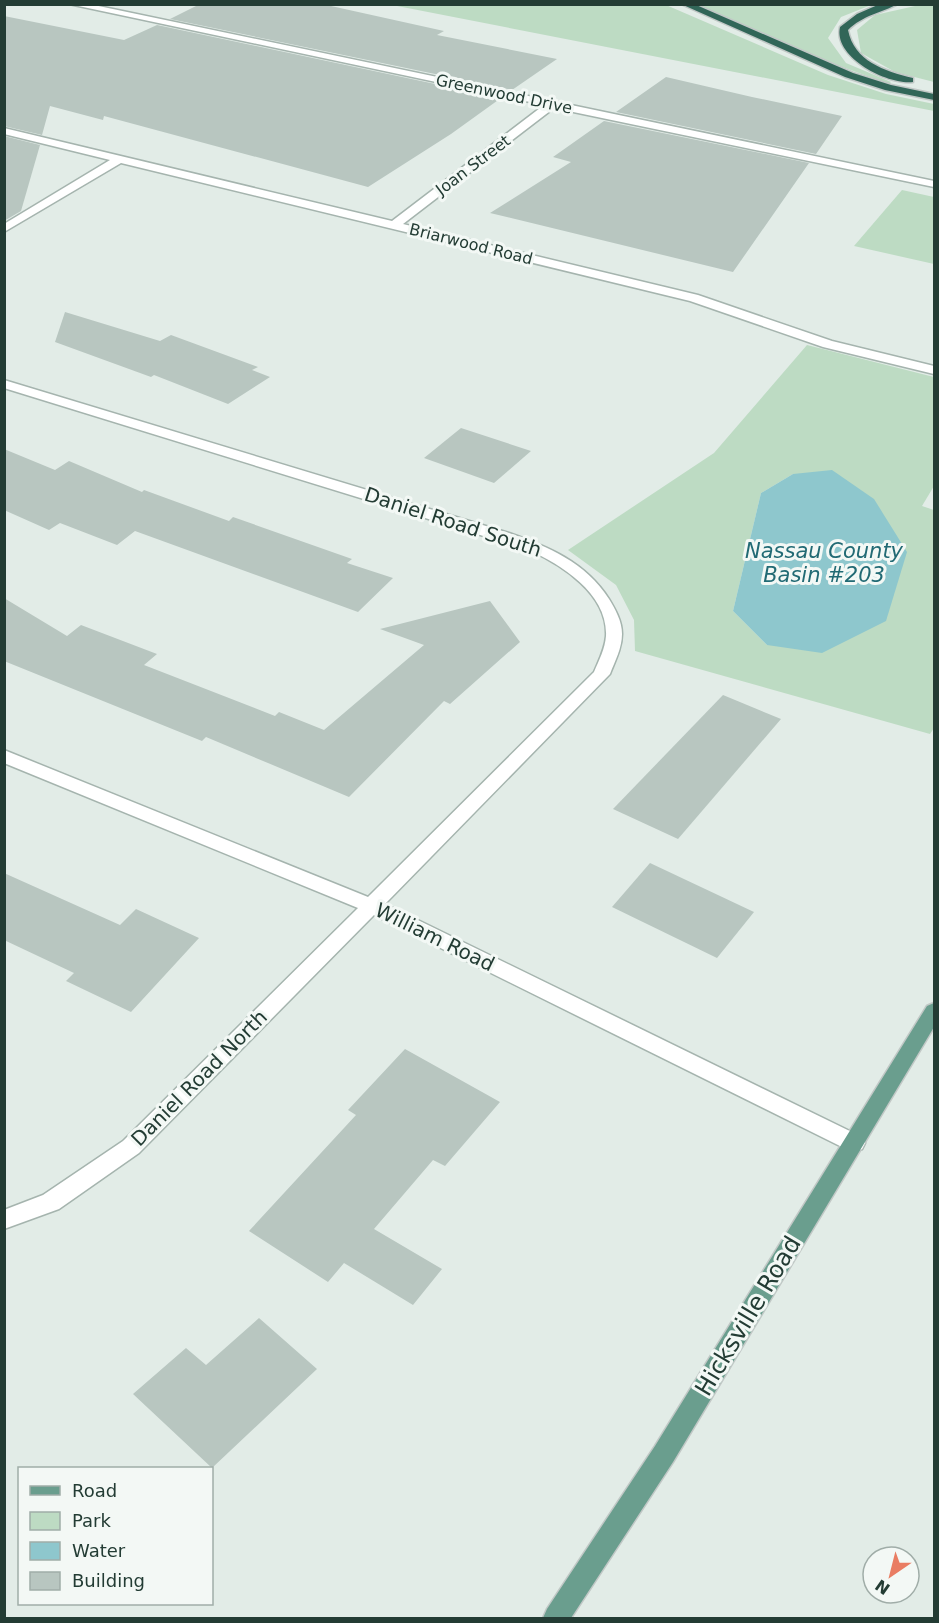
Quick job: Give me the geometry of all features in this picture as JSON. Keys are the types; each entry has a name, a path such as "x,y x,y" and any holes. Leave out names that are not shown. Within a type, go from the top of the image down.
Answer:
{"highway":[{"path":"685,4 849,75 889,88 934,97"},
{"path":"894,4 853,18 843,29 847,46 863,61 892,76 924,84"}],"main road":[{"name":"Hicksville Road","path":"556,1618 664,1454 934,1011"}],"street":[{"name":"Greenwood Drive","path":"73,4 934,184"},
{"name":"Joan Street","path":"394,225 552,104"},
{"name":"Briarwood Road","path":"4,131 694,298 828,344 934,370"},
{"path":"4,229 119,159"},
{"name":"Daniel Road South","path":"4,384 504,536 542,550 561,560 579,571 595,588 614,621 613,644 602,674 372,906"},
{"name":"William Road","path":"4,756 372,906 854,1143"},
{"name":"Daniel Road North","path":"4,1220 51,1202 131,1147 372,906"}],"green space":[{"path":"392,5 666,5 828,75 886,94 934,104 934,111"},
{"path":"695,5 871,5 841,17 828,38 846,63 891,82 889,84 837,65"},
{"path":"915,6 934,6 934,82 895,72 861,53 857,30 875,15"},
{"path":"902,190 934,197 934,264 854,246"},
{"path":"807,345 934,377 934,486 922,506 934,510 934,728 930,734 635,651 634,620 616,585 568,550 714,453","holes":["793,474 767,645 733,611 761,493"]}],"water":[{"name":"Nassau County Basin #203","path":"832,470 874,499 907,552 886,621 822,653 767,645 733,611 761,493 793,474"}],"building":[{"path":"200,4 322,4 444,31 437,35 557,59 512,90 170,19"},
{"path":"4,16 124,40 157,25 501,98 451,134 368,187 104,116 103,120 50,106 42,135 4,126"},
{"path":"666,77 842,116 816,154 616,112"},
{"path":"604,121 809,163 733,272 490,213 571,162 553,157"},
{"path":"4,136 40,145 21,211 4,221"},
{"path":"65,312 160,341 171,335 258,367 252,370 270,377 228,404 154,375 151,377 55,342"},
{"path":"461,428 531,451 494,483 424,458"},
{"path":"4,449 55,470 69,461 142,492 144,490 229,521 233,517 352,559 347,563 393,578 358,612 135,531 117,545 60,523 49,530 4,510"},
{"path":"4,598 67,636 81,625 157,654 144,665 275,716 279,712 324,730 424,645 380,629 490,601 520,642 450,704 444,701 349,797 206,737 202,741 4,661"},
{"path":"723,695 781,719 678,839 613,809"},
{"path":"650,863 754,912 717,958 612,907"},
{"path":"4,873 120,925 136,909 199,938 131,1012 66,981 74,973 4,940"},
{"path":"405,1049 500,1102 445,1166 433,1160 374,1229 442,1269 413,1305 344,1263 328,1282 249,1231 356,1115 348,1110"},
{"path":"259,1318 317,1369 211,1467 133,1394 186,1348 206,1365"}]}
